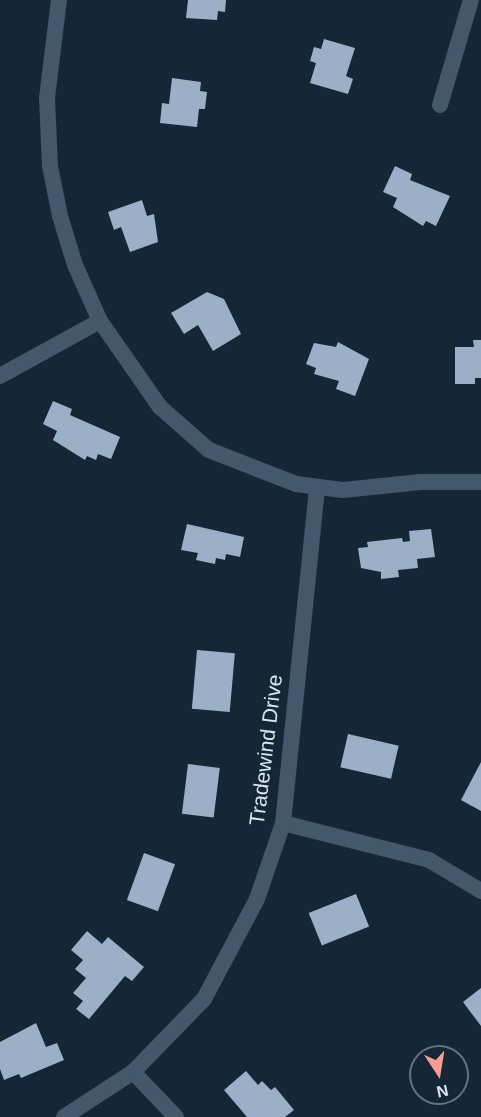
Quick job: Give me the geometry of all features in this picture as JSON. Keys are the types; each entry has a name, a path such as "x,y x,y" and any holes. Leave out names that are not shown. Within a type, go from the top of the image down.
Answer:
{"street":[{"path":"58,0 47,86 50,166 75,265 100,321 160,407 208,450 296,484 343,489 421,482 481,483"},
{"path":"440,105 471,0"},
{"path":"0,376 100,321"},
{"name":"Tradewind Drive","path":"64,1117 133,1072 204,999 257,898 283,823 316,487"},
{"path":"283,823 429,860 481,891"},
{"path":"133,1072 176,1117"}],"building":[{"path":"188,0 226,0 225,12 218,11 217,20 186,18"},
{"path":"324,39 355,48 346,76 353,79 348,94 310,83 316,63 310,61 314,47 321,49"},
{"path":"172,78 201,82 200,91 207,92 205,109 199,109 197,127 160,123 162,103 169,104"},
{"path":"395,166 412,174 410,180 450,196 436,226 426,221 423,226 393,207 397,198 383,192"},
{"path":"142,200 147,216 154,214 158,242 130,252 121,227 114,230 108,212"},
{"path":"207,292 224,299 241,334 213,351 198,325 184,334 171,313"},
{"path":"473,340 481,340 481,378 475,378 475,384 455,384 455,347 474,347"},
{"path":"338,342 369,359 355,396 336,389 339,381 314,374 316,368 306,364 314,343 336,347"},
{"path":"53,401 72,409 70,415 120,437 111,459 98,454 96,460 87,456 85,460 53,440 57,431 43,424"},
{"path":"187,524 244,537 240,557 226,554 225,560 216,558 215,564 196,560 198,553 181,550"},
{"path":"431,529 435,557 417,559 418,568 398,570 399,577 381,579 381,572 361,568 358,548 368,547 367,542 402,538 403,542 410,541 409,531"},
{"path":"197,650 235,653 230,712 192,709"},
{"path":"348,734 399,746 391,779 340,767"},
{"path":"481,762 481,811 461,800"},
{"path":"188,764 220,768 214,818 182,814"},
{"path":"144,853 175,864 158,911 127,900"},
{"path":"356,894 369,926 322,946 309,913"},
{"path":"87,931 102,944 108,937 144,967 132,981 125,976 89,1019 76,1009 83,1001 73,993 86,978 75,969 83,960 71,950"},
{"path":"481,988 481,1026 463,1002"},
{"path":"36,1023 46,1047 57,1043 64,1060 21,1078 19,1074 4,1080 0,1069 0,1042"},
{"path":"246,1071 258,1085 262,1081 271,1090 275,1087 294,1110 285,1117 247,1117 224,1090"}]}
